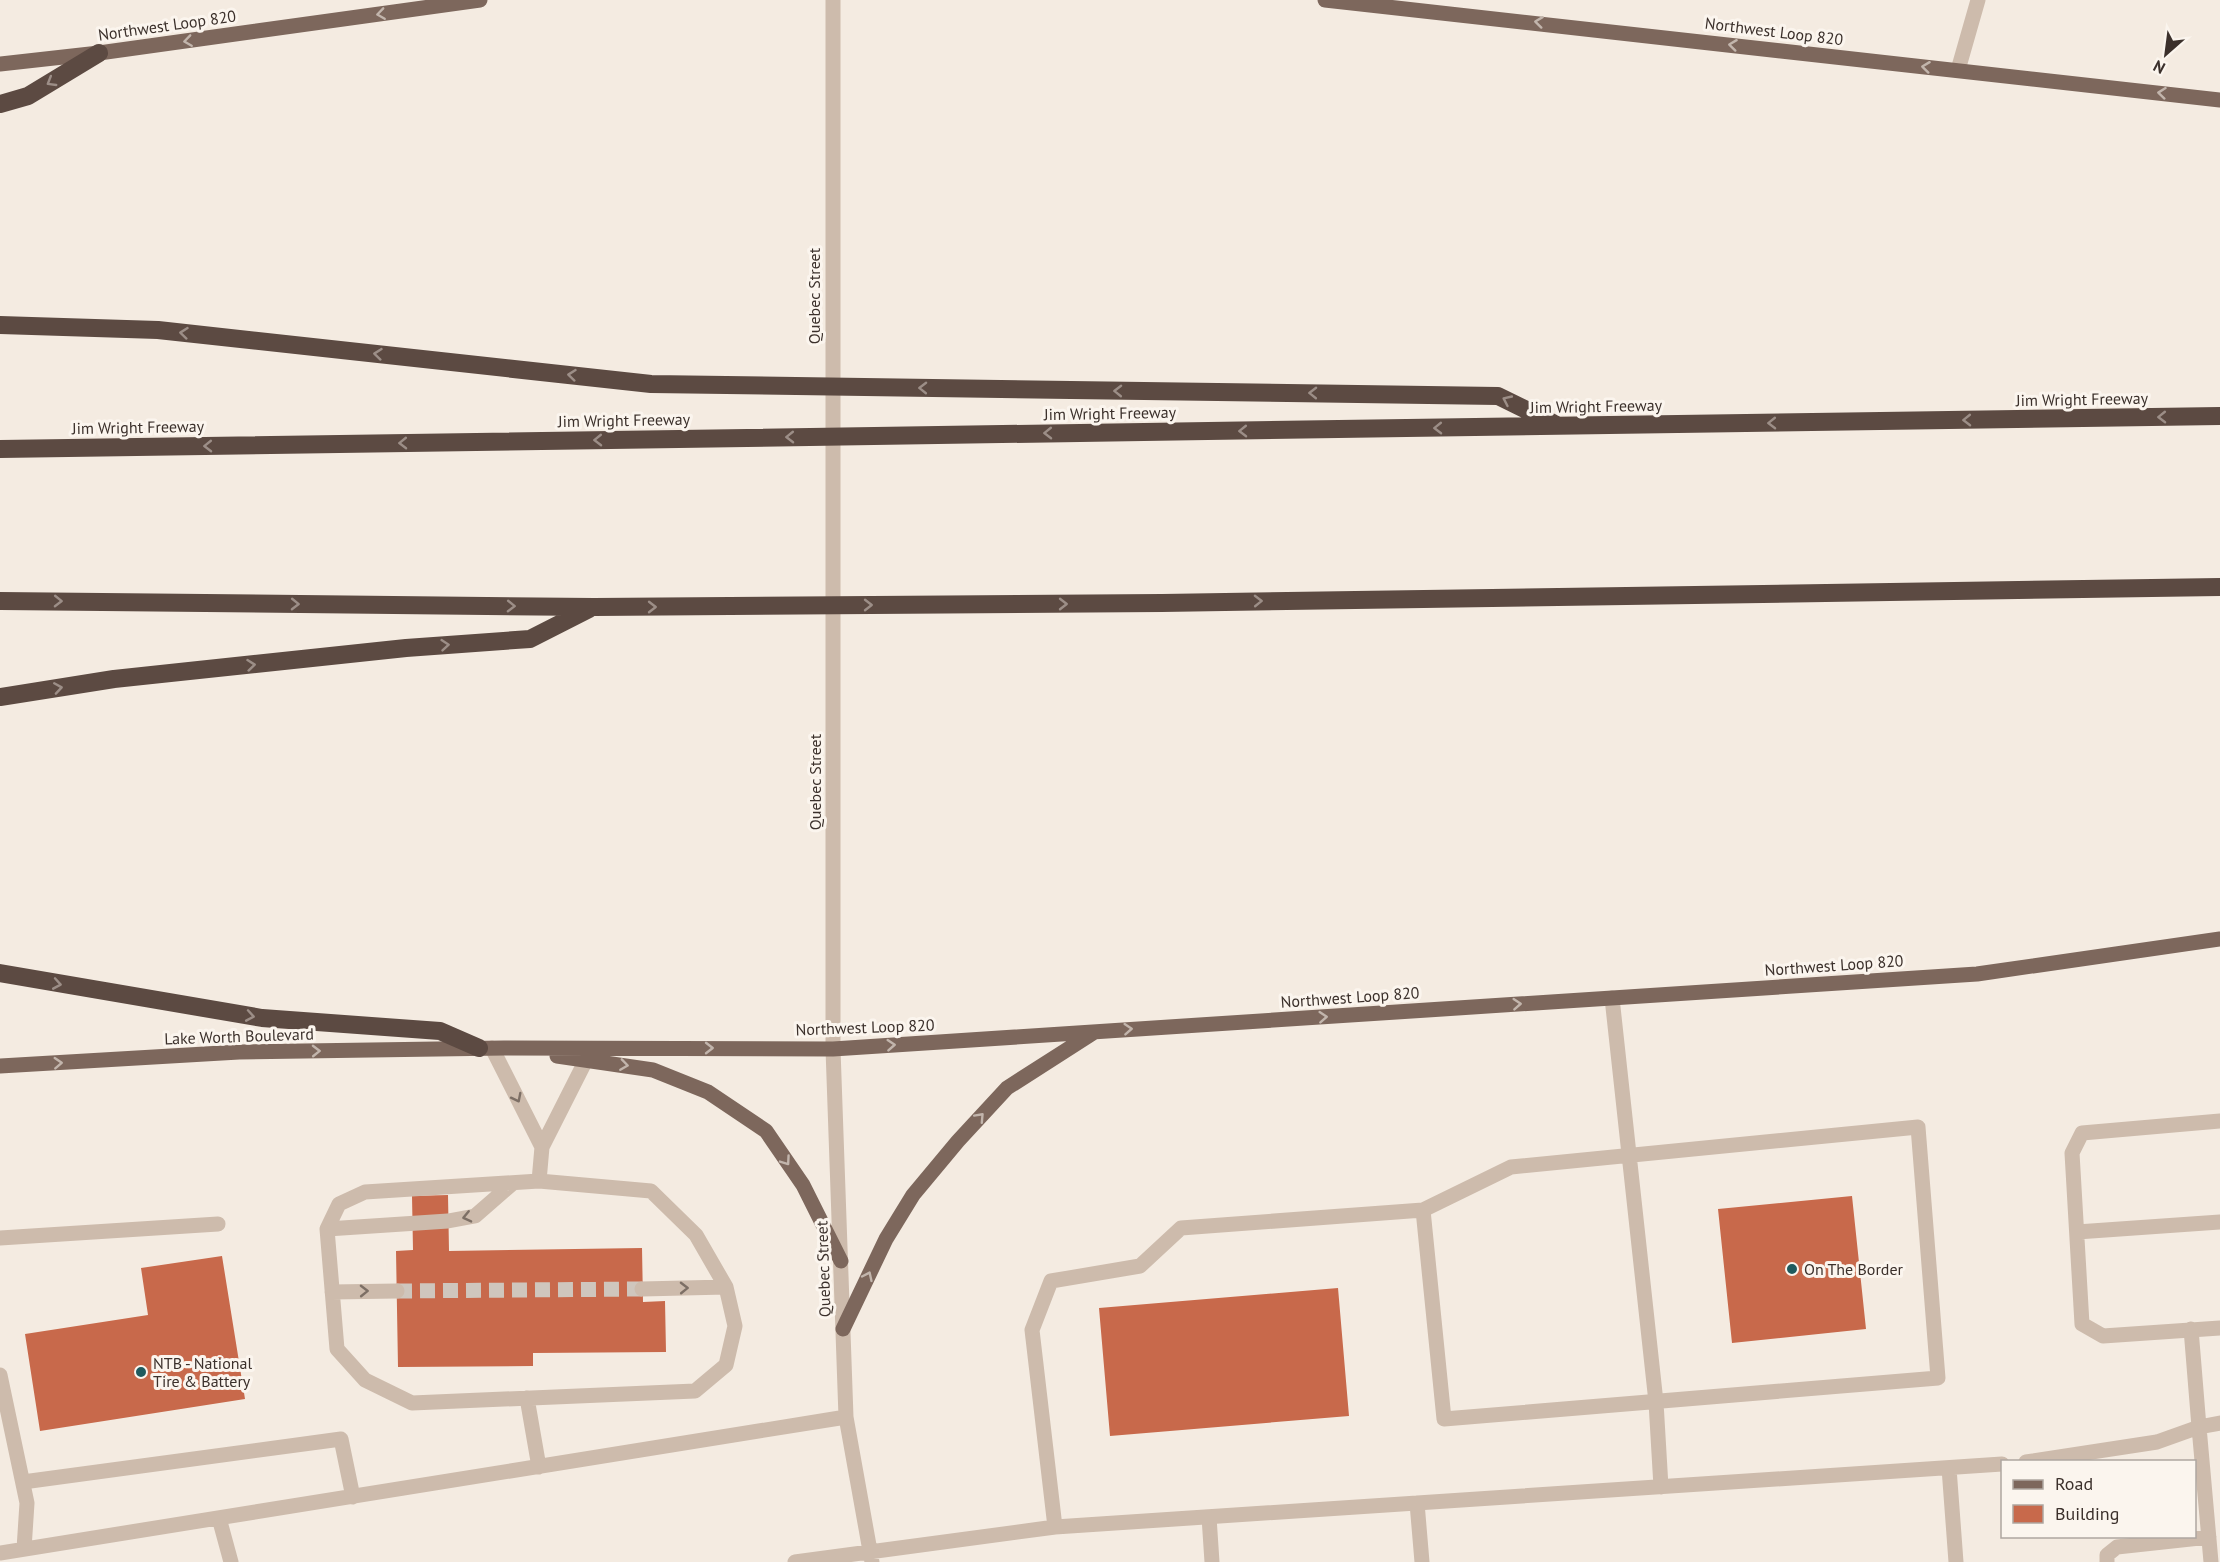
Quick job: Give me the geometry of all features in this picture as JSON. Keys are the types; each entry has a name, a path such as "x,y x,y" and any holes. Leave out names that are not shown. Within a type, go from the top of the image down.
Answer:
{"highway":[{"path":"0,104 28,96 99,53"},
{"path":"0,325 158,330 651,384 1498,396 1559,426"},
{"name":"Jim Wright Freeway","path":"0,449 2220,416"},
{"path":"0,601 594,607 1162,603 2220,587"},
{"path":"0,697 114,679 406,648 530,639 594,607"},
{"path":"0,973 262,1018 440,1031 491,1048"}],"main road":[{"name":"Northwest Loop 820","path":"0,63 99,53 480,0"},
{"name":"Northwest Loop 820","path":"1325,0 1363,2 2220,100"},
{"name":"Northwest Loop 820","path":"491,1048 833,1049 1977,974 2220,939"},
{"path":"843,1329 886,1239 914,1195 958,1141 1007,1088 1095,1031"},
{"path":"491,1048 653,1070 708,1092 766,1131 803,1185 841,1261"},
{"name":"Lake Worth Boulevard","path":"0,1066 239,1052 491,1048"}],"street":[{"name":"Quebec Street","path":"833,0 833,1049 846,1417 870,1556"},
{"path":"1958,70 1978,0"},
{"path":"1612,998 1656,1402 1661,1487"},
{"path":"491,1048 542,1147"},
{"path":"539,1181 542,1147 586,1060"},
{"path":"2220,1121 2082,1133 2072,1153 2082,1324 2103,1336 2220,1328"},
{"path":"1055,1527 1032,1330 1051,1281 1140,1266 1181,1228 1423,1210 1511,1167 1918,1127 1938,1378 1444,1419 1423,1210"},
{"path":"539,1181 651,1191 696,1235 726,1287 735,1326 726,1365 695,1391 412,1403 365,1380 337,1349 327,1229 339,1204 365,1192 513,1183 539,1181"},
{"path":"327,1229 448,1221 475,1216 513,1183"},
{"path":"2077,1232 2220,1222"},
{"path":"0,1239 218,1224"},
{"path":"642,1288 726,1287"},
{"path":"332,1292 397,1291"},
{"path":"2191,1329 2211,1562"},
{"path":"0,1375 27,1503 24,1549"},
{"path":"526,1398 539,1467"},
{"path":"0,1554 846,1417"},
{"path":"2033,1460 2157,1442 2199,1427 2220,1424"},
{"path":"23,1482 341,1439 353,1497"},
{"path":"795,1562 870,1556 1055,1527 2001,1464"},
{"path":"1949,1468 1956,1562"},
{"path":"1417,1503 1422,1562"},
{"path":"1209,1517 1212,1562"},
{"path":"219,1518 231,1562"},
{"path":"2108,1562 2107,1555 2117,1547 2209,1537"}],"building":[{"path":"448,1195 449,1251 642,1248 643,1302 665,1301 666,1352 533,1353 533,1366 398,1367 396,1251 413,1250 412,1196"},
{"name":"On The Border","path":"1852,1196 1866,1329 1732,1343 1718,1209"},
{"path":"222,1256 245,1399 40,1431 25,1334 148,1315 141,1268"},
{"path":"1338,1288 1349,1416 1110,1436 1099,1308"}],"tunnel":[{"path":"397,1291 642,1289"}],"place":[{"name":"On The Border","path":"1792,1269"},
{"name":"NTB - National Tire & Battery","path":"141,1372"}]}
